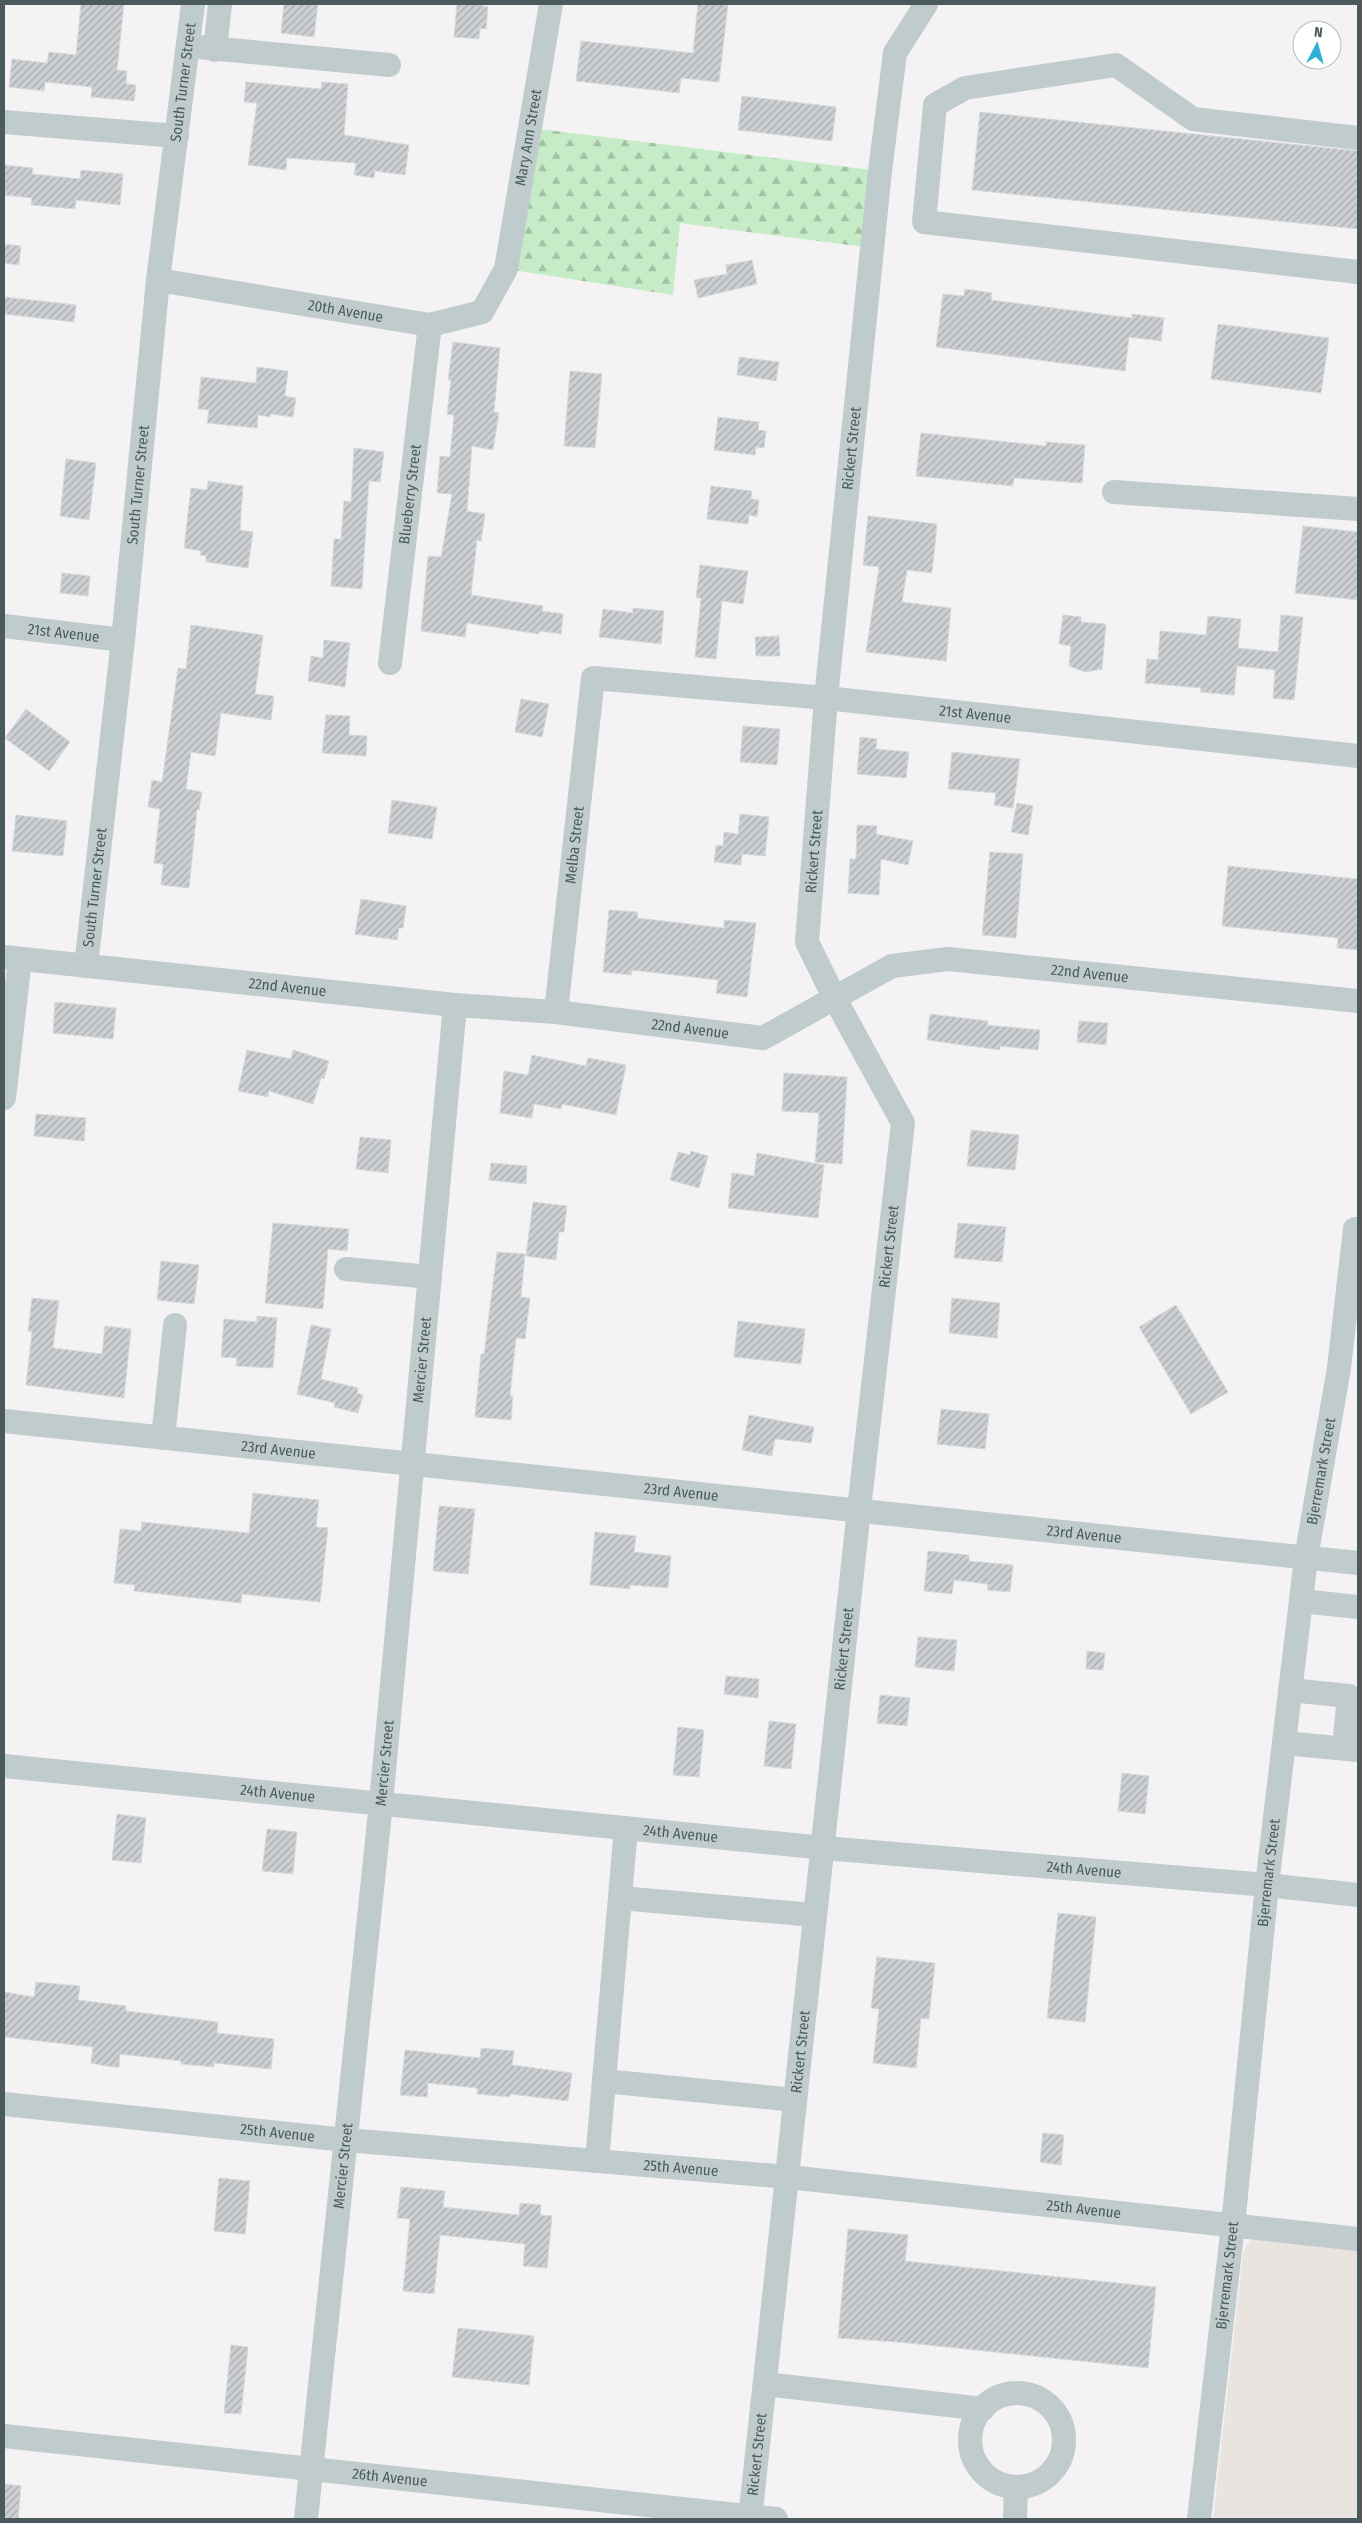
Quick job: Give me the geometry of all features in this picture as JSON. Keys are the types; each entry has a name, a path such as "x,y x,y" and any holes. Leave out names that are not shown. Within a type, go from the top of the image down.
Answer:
{"street":[{"name":"South Turner Street","path":"86,966 123,640 158,280 193,4"},
{"path":"215,50 220,4"},
{"name":"Mary Ann Street","path":"506,269 551,4"},
{"name":"Rickert Street","path":"751,2518 814,1915 824,1848 858,1509 903,1123 834,998 807,942 826,698 880,171 895,53 926,4"},
{"path":"188,46 389,65"},
{"path":"1358,138 1193,120 1116,65 965,88 935,105 924,222 1358,272"},
{"path":"4,122 177,136"},
{"name":"20th Avenue","path":"158,280 430,325 482,312 506,269"},
{"name":"Blueberry Street","path":"390,663 430,325"},
{"path":"1114,492 1358,509"},
{"name":"21st Avenue","path":"4,626 123,640"},
{"name":"21st Avenue","path":"593,678 826,698 1358,756"},
{"name":"Melba Street","path":"556,1012 593,678"},
{"path":"4,1098 12,958"},
{"name":"22nd Avenue","path":"12,958 455,1005 556,1012 762,1038 892,966 948,959 1358,1001"},
{"name":"Mercier Street","path":"306,2519 381,1803 455,1005"},
{"name":"Bjerremark Street","path":"1199,2519 1233,2225 1267,1885 1300,1601 1339,1368 1355,1229"},
{"path":"346,1269 430,1277"},
{"path":"163,1438 175,1325"},
{"name":"23rd Avenue","path":"4,1421 858,1509 1358,1563"},
{"path":"1300,1601 1358,1607"},
{"path":"1284,1743 1351,1749 1349,1696 1290,1690"},
{"name":"24th Avenue","path":"4,1766 824,1848 1267,1885 1358,1896"},
{"path":"597,2161 626,1828"},
{"path":"620,1898 814,1915"},
{"path":"604,2081 795,2100"},
{"name":"25th Avenue","path":"4,2104 346,2140 788,2177 1358,2239"},
{"path":"765,2384 983,2409"},
{"path":"1012,2394 1028,2395 1042,2401 1053,2411 1061,2424 1064,2439 1062,2454 1056,2468 1045,2478 1031,2485 1016,2487 994,2480 977,2465 971,2450 970,2434 975,2420 983,2409 997,2398 1012,2394"},
{"name":"26th Avenue","path":"4,2436 751,2518 776,2519"},
{"path":"1015,2519 1016,2487"}],"shaded area":[{"path":"1261,2234 1358,2245 1358,2519 1213,2519 1243,2254 1251,2240"}],"green space":[{"path":"531,128 880,171 872,248 680,223 673,295 507,269"}],"building":[{"path":"81,4 124,4 117,70 127,71 126,84 136,85 134,101 91,97 92,87 45,82 44,91 9,87 12,59 47,63 49,52 76,55"},
{"path":"284,4 318,4 314,37 281,33"},
{"path":"457,4 482,4 482,6 488,7 486,29 480,28 479,39 454,37"},
{"path":"698,4 728,4 719,82 681,78 679,93 576,81 581,41 693,53"},
{"path":"246,82 321,89 322,82 348,84 344,135 409,145 405,175 375,171 374,178 354,175 356,163 287,158 286,170 248,165 257,103 244,102"},
{"path":"742,96 836,107 832,141 738,130"},
{"path":"980,112 1358,151 1358,229 972,190"},
{"path":"4,165 33,168 32,174 80,179 81,170 123,174 120,205 76,200 75,209 31,205 32,198 4,195"},
{"path":"4,244 21,246 19,265 4,263"},
{"path":"752,260 757,284 698,298 694,280 727,274 726,265"},
{"path":"965,289 992,293 991,300 1132,318 1132,314 1164,318 1161,341 1129,337 1125,371 936,347 943,294 964,296"},
{"path":"4,297 76,305 74,322 4,314"},
{"path":"1218,324 1329,338 1321,393 1211,379"},
{"path":"453,342 500,348 494,412 499,413 493,450 472,446 467,511 485,514 481,541 477,540 471,595 543,606 542,611 563,614 561,634 539,631 539,634 467,623 465,637 421,631 428,556 441,557 452,494 437,493 440,456 450,457 454,415 447,414 451,380 448,380"},
{"path":"739,357 779,362 776,381 737,375"},
{"path":"257,367 288,371 285,396 296,398 293,417 270,414 270,417 258,415 257,428 207,423 209,410 198,409 201,377 256,383"},
{"path":"570,371 602,374 595,448 564,446"},
{"path":"718,417 759,422 758,430 766,431 764,448 756,447 755,455 714,450"},
{"path":"921,433 1046,446 1046,442 1085,445 1082,483 1014,478 1013,486 916,476"},
{"path":"354,448 384,452 380,482 369,481 362,589 331,586 334,539 341,539 344,501 351,502"},
{"path":"66,459 96,463 89,520 60,516"},
{"path":"208,481 243,486 240,530 253,532 248,568 206,562 206,556 200,555 201,551 184,548 191,488 207,490"},
{"path":"711,486 752,491 751,499 759,500 757,517 749,515 748,524 707,519"},
{"path":"868,516 937,524 932,573 907,570 902,602 951,608 946,661 866,652 879,567 863,565"},
{"path":"1303,526 1358,532 1358,600 1295,593"},
{"path":"700,565 748,571 743,604 722,601 716,659 695,657 701,598 696,598"},
{"path":"62,573 90,576 88,596 60,593"},
{"path":"633,608 664,611 661,644 599,637 603,609 633,613"},
{"path":"1063,615 1081,617 1081,622 1106,624 1102,669 1085,672 1069,666 1071,646 1059,644"},
{"path":"1281,615 1303,617 1294,700 1273,698 1275,670 1237,666 1234,695 1200,692 1201,688 1145,683 1147,659 1158,660 1160,631 1206,635 1208,616 1241,619 1238,648 1278,652"},
{"path":"191,625 263,635 255,694 274,696 271,720 221,713 215,756 191,752 186,789 202,792 199,810 197,810 189,888 161,885 163,864 154,863 160,809 148,807 152,780 162,782 178,668 186,669"},
{"path":"779,636 780,656 756,656 755,637"},
{"path":"324,640 350,643 345,687 308,681 311,656 323,658"},
{"path":"521,699 549,704 542,737 515,732"},
{"path":"26,709 70,742 49,771 5,738"},
{"path":"326,715 350,716 349,735 367,736 366,756 322,753"},
{"path":"743,726 780,729 777,765 740,762"},
{"path":"860,737 877,739 876,749 909,752 906,778 857,774"},
{"path":"952,752 1020,759 1013,808 994,805 996,793 948,789"},
{"path":"392,800 437,807 432,839 388,833"},
{"path":"1017,803 1033,806 1028,835 1011,832"},
{"path":"740,814 769,817 765,856 742,854 741,865 714,862 716,845 723,846 724,832 738,834"},
{"path":"16,815 67,821 63,856 12,851"},
{"path":"857,825 877,826 876,834 913,841 908,865 881,859 879,895 848,893 850,859 856,859"},
{"path":"990,852 1023,854 1016,938 982,935"},
{"path":"1228,866 1358,879 1358,950 1337,948 1338,938 1222,926"},
{"path":"361,899 406,906 403,928 399,928 397,940 355,934"},
{"path":"609,910 638,912 637,918 724,928 724,920 756,923 747,997 716,993 718,980 632,970 631,975 603,972"},
{"path":"55,1002 116,1008 113,1039 53,1033"},
{"path":"930,1014 988,1021 987,1025 1040,1030 1038,1050 1000,1046 1000,1050 927,1040"},
{"path":"1079,1021 1108,1023 1106,1045 1077,1042"},
{"path":"247,1050 291,1059 293,1050 329,1061 324,1079 321,1078 313,1104 269,1091 268,1097 238,1091"},
{"path":"532,1055 586,1066 588,1058 626,1065 616,1115 562,1104 561,1109 534,1104 532,1118 500,1113 504,1071 528,1075"},
{"path":"784,1073 847,1077 842,1164 815,1162 819,1113 782,1111"},
{"path":"36,1114 86,1118 84,1141 34,1136"},
{"path":"971,1130 1019,1135 1015,1170 967,1166"},
{"path":"360,1137 391,1140 388,1173 356,1169"},
{"path":"691,1151 708,1156 699,1188 670,1180 678,1152 690,1155"},
{"path":"757,1153 824,1165 818,1218 728,1208 732,1173 754,1176"},
{"path":"491,1163 527,1166 526,1184 489,1180"},
{"path":"533,1202 567,1206 564,1232 559,1232 556,1260 526,1256"},
{"path":"273,1223 349,1229 347,1251 328,1249 323,1309 265,1303"},
{"path":"958,1223 1006,1227 1002,1262 954,1258"},
{"path":"497,1252 525,1254 521,1297 530,1298 525,1339 516,1338 510,1396 513,1396 511,1420 475,1417 481,1354 484,1354"},
{"path":"161,1261 199,1265 194,1304 157,1300"},
{"path":"32,1298 59,1301 53,1348 102,1354 105,1326 131,1329 124,1398 26,1385 32,1332 28,1331"},
{"path":"952,1298 1000,1303 997,1338 949,1333"},
{"path":"1176,1305 1228,1392 1191,1414 1139,1327"},
{"path":"257,1316 277,1318 273,1368 236,1366 237,1358 221,1357 224,1319 257,1322"},
{"path":"738,1321 805,1329 801,1364 734,1357"},
{"path":"311,1325 331,1329 321,1379 358,1388 357,1393 363,1395 358,1413 334,1407 335,1403 297,1394"},
{"path":"941,1409 989,1414 985,1449 937,1444"},
{"path":"749,1415 814,1427 811,1443 775,1439 772,1456 742,1450"},
{"path":"253,1493 319,1500 316,1527 328,1528 320,1602 242,1594 241,1603 134,1591 135,1585 114,1583 120,1529 141,1531 142,1522 249,1533"},
{"path":"439,1506 475,1509 468,1574 433,1571"},
{"path":"595,1532 636,1536 634,1552 671,1556 668,1588 630,1585 630,1589 590,1585"},
{"path":"928,1551 969,1555 969,1561 1013,1565 1010,1592 987,1590 988,1584 954,1580 952,1594 924,1591"},
{"path":"918,1637 957,1640 954,1671 915,1667"},
{"path":"1087,1651 1105,1653 1103,1670 1086,1669"},
{"path":"726,1676 759,1679 758,1698 724,1694"},
{"path":"880,1695 910,1698 907,1726 877,1723"},
{"path":"769,1721 796,1724 791,1769 764,1766"},
{"path":"678,1727 704,1730 699,1777 673,1775"},
{"path":"1122,1773 1149,1776 1145,1814 1118,1811"},
{"path":"117,1814 146,1818 141,1863 112,1860"},
{"path":"267,1829 297,1832 293,1874 262,1871"},
{"path":"1058,1913 1096,1917 1085,2022 1047,2018"},
{"path":"877,1957 935,1963 929,2019 921,2018 916,2068 873,2063 879,2009 871,2008"},
{"path":"36,1982 80,1986 78,2000 126,2006 126,2011 218,2022 217,2033 274,2039 271,2069 214,2063 214,2067 181,2064 181,2061 120,2054 119,2067 112,2067 91,2063 93,2047 4,2037 4,1992 34,1997"},
{"path":"481,2048 514,2051 512,2065 572,2073 568,2101 510,2094 510,2097 477,2094 477,2088 428,2083 427,2097 400,2095 405,2050 480,2058"},
{"path":"1043,2133 1064,2135 1061,2165 1040,2162"},
{"path":"219,2178 250,2181 245,2234 214,2231"},
{"path":"401,2187 445,2191 443,2207 519,2215 520,2203 541,2205 540,2215 552,2216 547,2268 523,2266 525,2244 440,2235 434,2294 403,2291 410,2219 397,2218"},
{"path":"848,2229 908,2235 905,2261 1156,2287 1148,2368 898,2342 838,2338"},
{"path":"458,2328 534,2336 529,2385 452,2377"},
{"path":"231,2345 248,2347 241,2414 224,2413"},
{"path":"4,2484 21,2486 18,2519 4,2519"}]}
